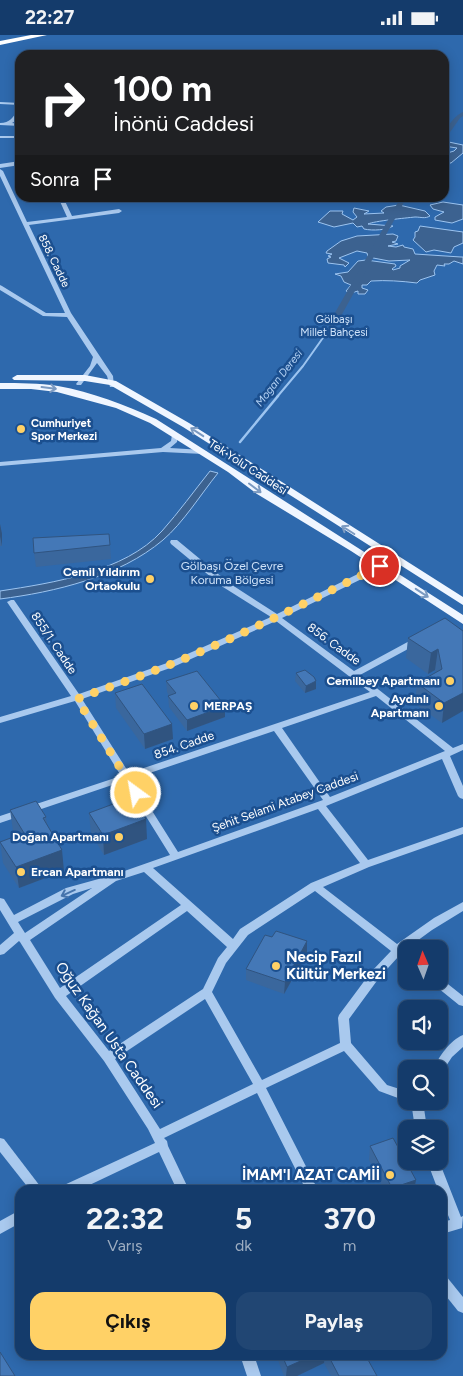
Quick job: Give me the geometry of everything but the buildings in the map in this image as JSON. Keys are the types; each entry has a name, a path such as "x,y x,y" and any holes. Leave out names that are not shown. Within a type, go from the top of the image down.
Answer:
{"highway":[{"path":"0,37 11,35"},
{"path":"0,43 43,35"}],"main road":[{"name":"Tek Yolu Caddesi","path":"0,378 86,380 110,383 186,425 463,602"},
{"path":"86,380 77,390 86,396 106,394 112,390 110,383"},
{"name":"Tek Yolu Caddesi","path":"0,386 36,387 86,396 139,414 232,469 261,492 461,619"}],"street":[{"path":"0,103 15,104"},
{"path":"3,124 13,121 15,118"},
{"path":"0,137 15,137"},
{"path":"0,166 15,164"},
{"name":"858. Cadde","path":"0,171 69,315 110,383"},
{"path":"62,202 70,218"},
{"path":"25,224 118,211"},
{"path":"0,287 45,315 69,315"},
{"path":"86,380 94,366 96,357"},
{"path":"163,451 174,442 175,435"},
{"path":"0,465 163,451 203,452"},
{"name":"856. Cadde","path":"174,542 226,585 277,618 354,675 449,754"},
{"path":"0,720 77,699 172,664 277,618 380,566"},
{"name":"855/1. Cadde","path":"11,602 77,699 175,855"},
{"path":"448,624 461,619"},
{"path":"354,675 424,637"},
{"name":"854. Cadde","path":"0,820 377,693"},
{"path":"276,727 324,803 366,864"},
{"name":"Şehit Selami Atabey Caddesi","path":"11,921 70,891 114,878 324,803 463,747"},
{"path":"449,754 463,796"},
{"path":"108,1058 207,992 222,961 244,932 315,886 366,864 463,830"},
{"path":"145,867 233,946"},
{"name":"Şehit Selami Atabey Caddesi","path":"0,951 92,895 114,878"},
{"path":"315,886 398,951"},
{"name":"Oğuz Kağan Usta Caddesi","path":"0,902 60,995 108,1058 160,1140 181,1185"},
{"path":"60,995 188,905"},
{"path":"417,940 438,921 463,906"},
{"path":"398,957 371,980 343,1018 346,1045 383,1088 398,1093"},
{"path":"448,990 463,1002"},
{"path":"207,992 260,1087 309,1185"},
{"path":"444,1060 463,1040"},
{"path":"75,1185 260,1087 346,1045"},
{"path":"0,1143 33,1185"},
{"path":"437,1170 443,1185"},
{"path":"447,1193 460,1223 447,1227"},
{"path":"0,1229 15,1219"},
{"path":"447,1286 463,1307"},
{"path":"248,1360 254,1376"}],"green space":[{"name":"Gölbaşı Özel Çevre Koruma Bölgesi","path":"0,35 463,35 463,1376 0,1376"}],"shaded area":[{"path":"449,142 463,145 463,153 449,163 449,152 457,148 449,147"},
{"path":"443,202 463,205 463,219 452,223 435,220 435,217 444,212 433,209 430,205"},
{"path":"399,205 425,211 430,216 368,224 393,226 376,230 364,229 362,226 357,227 353,223 334,227 318,222 330,211 343,211 342,214 353,220 357,217 353,212 354,208 369,211 364,214 384,213 381,211 386,207"},
{"path":"420,226 463,232 463,243 454,247 451,253 434,250 426,252 413,240 415,232 418,231"},
{"path":"393,234 398,236 396,241 392,242 398,244 388,246 396,247 403,245 413,249 415,254 463,257 463,264 454,261 444,264 445,266 437,265 434,271 435,275 420,280 417,283 371,281 367,285 362,285 362,288 368,290 365,294 358,294 358,291 351,293 346,291 351,285 344,282 341,276 335,274 348,272 358,261 366,260 395,264 396,266 393,270 400,268 400,266 410,260 389,261 368,257 367,253 357,251 339,258 349,263 345,267 344,265 328,263 327,259 331,257 328,256 332,254 326,253 327,251 341,241 357,236"},
{"path":"210,471 218,473 185,517 163,540 146,553 127,564 86,581 42,592 0,599 0,591 42,584 87,573 128,557 147,545 162,531"}],"waterway":[{"path":"449,130 458,117 463,114"},
{"path":"332,325 401,202"},
{"name":"Mogan Deresi","path":"277,397 303,366 332,325"},
{"name":"Mogan Deresi","path":"240,442 278,396"}],"place":[{"name":"Cumhuriyet Spor Merkezi","path":"21,429"},
{"name":"Cemil Yıldırım Ortaokulu","path":"150,579"},
{"name":"Cemilbey Apartmanı","path":"450,681"},
{"name":"MERPAŞ","path":"194,706"},
{"name":"Aydınlı Apartmanı","path":"439,706"},
{"name":"Doğan Apartmanı","path":"119,837"},
{"name":"Ercan Apartmanı","path":"21,872"},
{"name":"Necip Fazıl Kültür Merkezi","path":"276,966"},
{"name":"İMAM'I AZAT CAMİİ","path":"390,1175"}],"route":[{"path":"136,793 77,699 203,651 277,618 380,566"}],"park label":[{"name":"Gölbaşı Millet Bahçesi","path":"334,325"}]}
